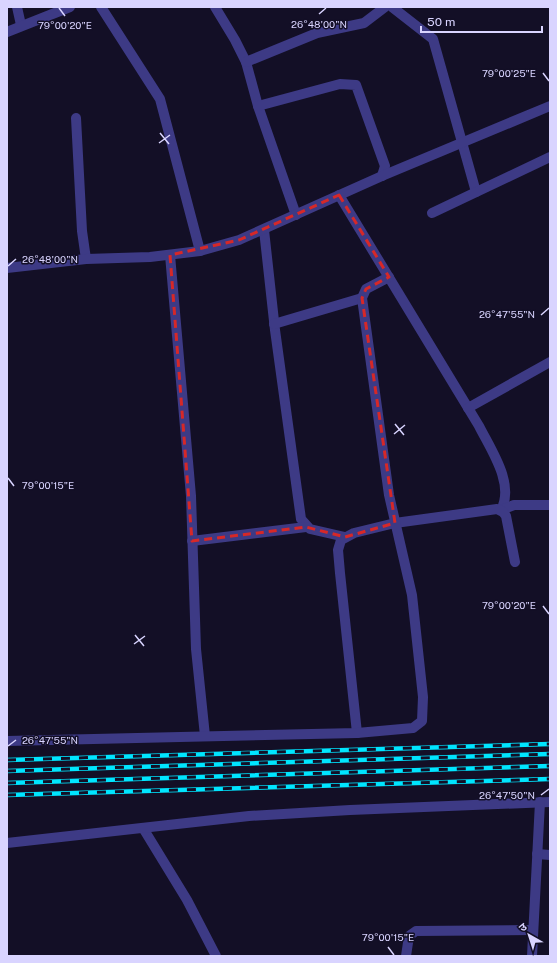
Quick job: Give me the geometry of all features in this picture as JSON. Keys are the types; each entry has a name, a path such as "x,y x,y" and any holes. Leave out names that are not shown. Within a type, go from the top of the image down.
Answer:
{"street":[{"path":"17,7 21,25"},
{"path":"7,32 21,25 41,20 70,7"},
{"path":"101,7 160,99 200,250"},
{"path":"215,7 235,40 246,62 258,106 296,215"},
{"path":"246,62 317,33 364,23 385,7"},
{"path":"392,7 433,38 476,192"},
{"path":"258,106 340,84 356,85 385,166 382,176"},
{"path":"7,268 86,259 170,255 200,250 238,240 264,230 382,176 550,106"},
{"path":"76,118 82,230 86,259"},
{"path":"432,213 550,157"},
{"path":"339,195 468,408 497,461 506,491 506,498 501,510"},
{"path":"264,230 274,324 301,519 310,529 344,537"},
{"path":"170,255 191,496 196,649 205,736"},
{"path":"7,741 357,733 413,728 422,722 423,714 419,652 412,595 389,495 362,298 366,289 389,277"},
{"path":"274,324 362,298"},
{"path":"468,408 550,362"},
{"path":"357,733 344,625 338,550 339,544 344,537 395,522 490,509 501,510 514,505 550,505"},
{"path":"501,510 506,516 516,562"},
{"path":"192,541 306,526"},
{"path":"7,843 249,816 342,810 545,802 537,854 532,956"},
{"path":"142,828 187,900 216,956"},
{"path":"537,854 550,855"},
{"path":"406,956 409,936 416,931 533,930"}],"highlighted area":[{"path":"339,195 389,277 366,289 362,298 395,523 345,537 306,527 192,541 170,255 239,240"}],"railway":[{"path":"7,760 550,744"},
{"path":"7,771 550,754"},
{"path":"7,783 550,766"},
{"path":"7,795 550,779"}]}
